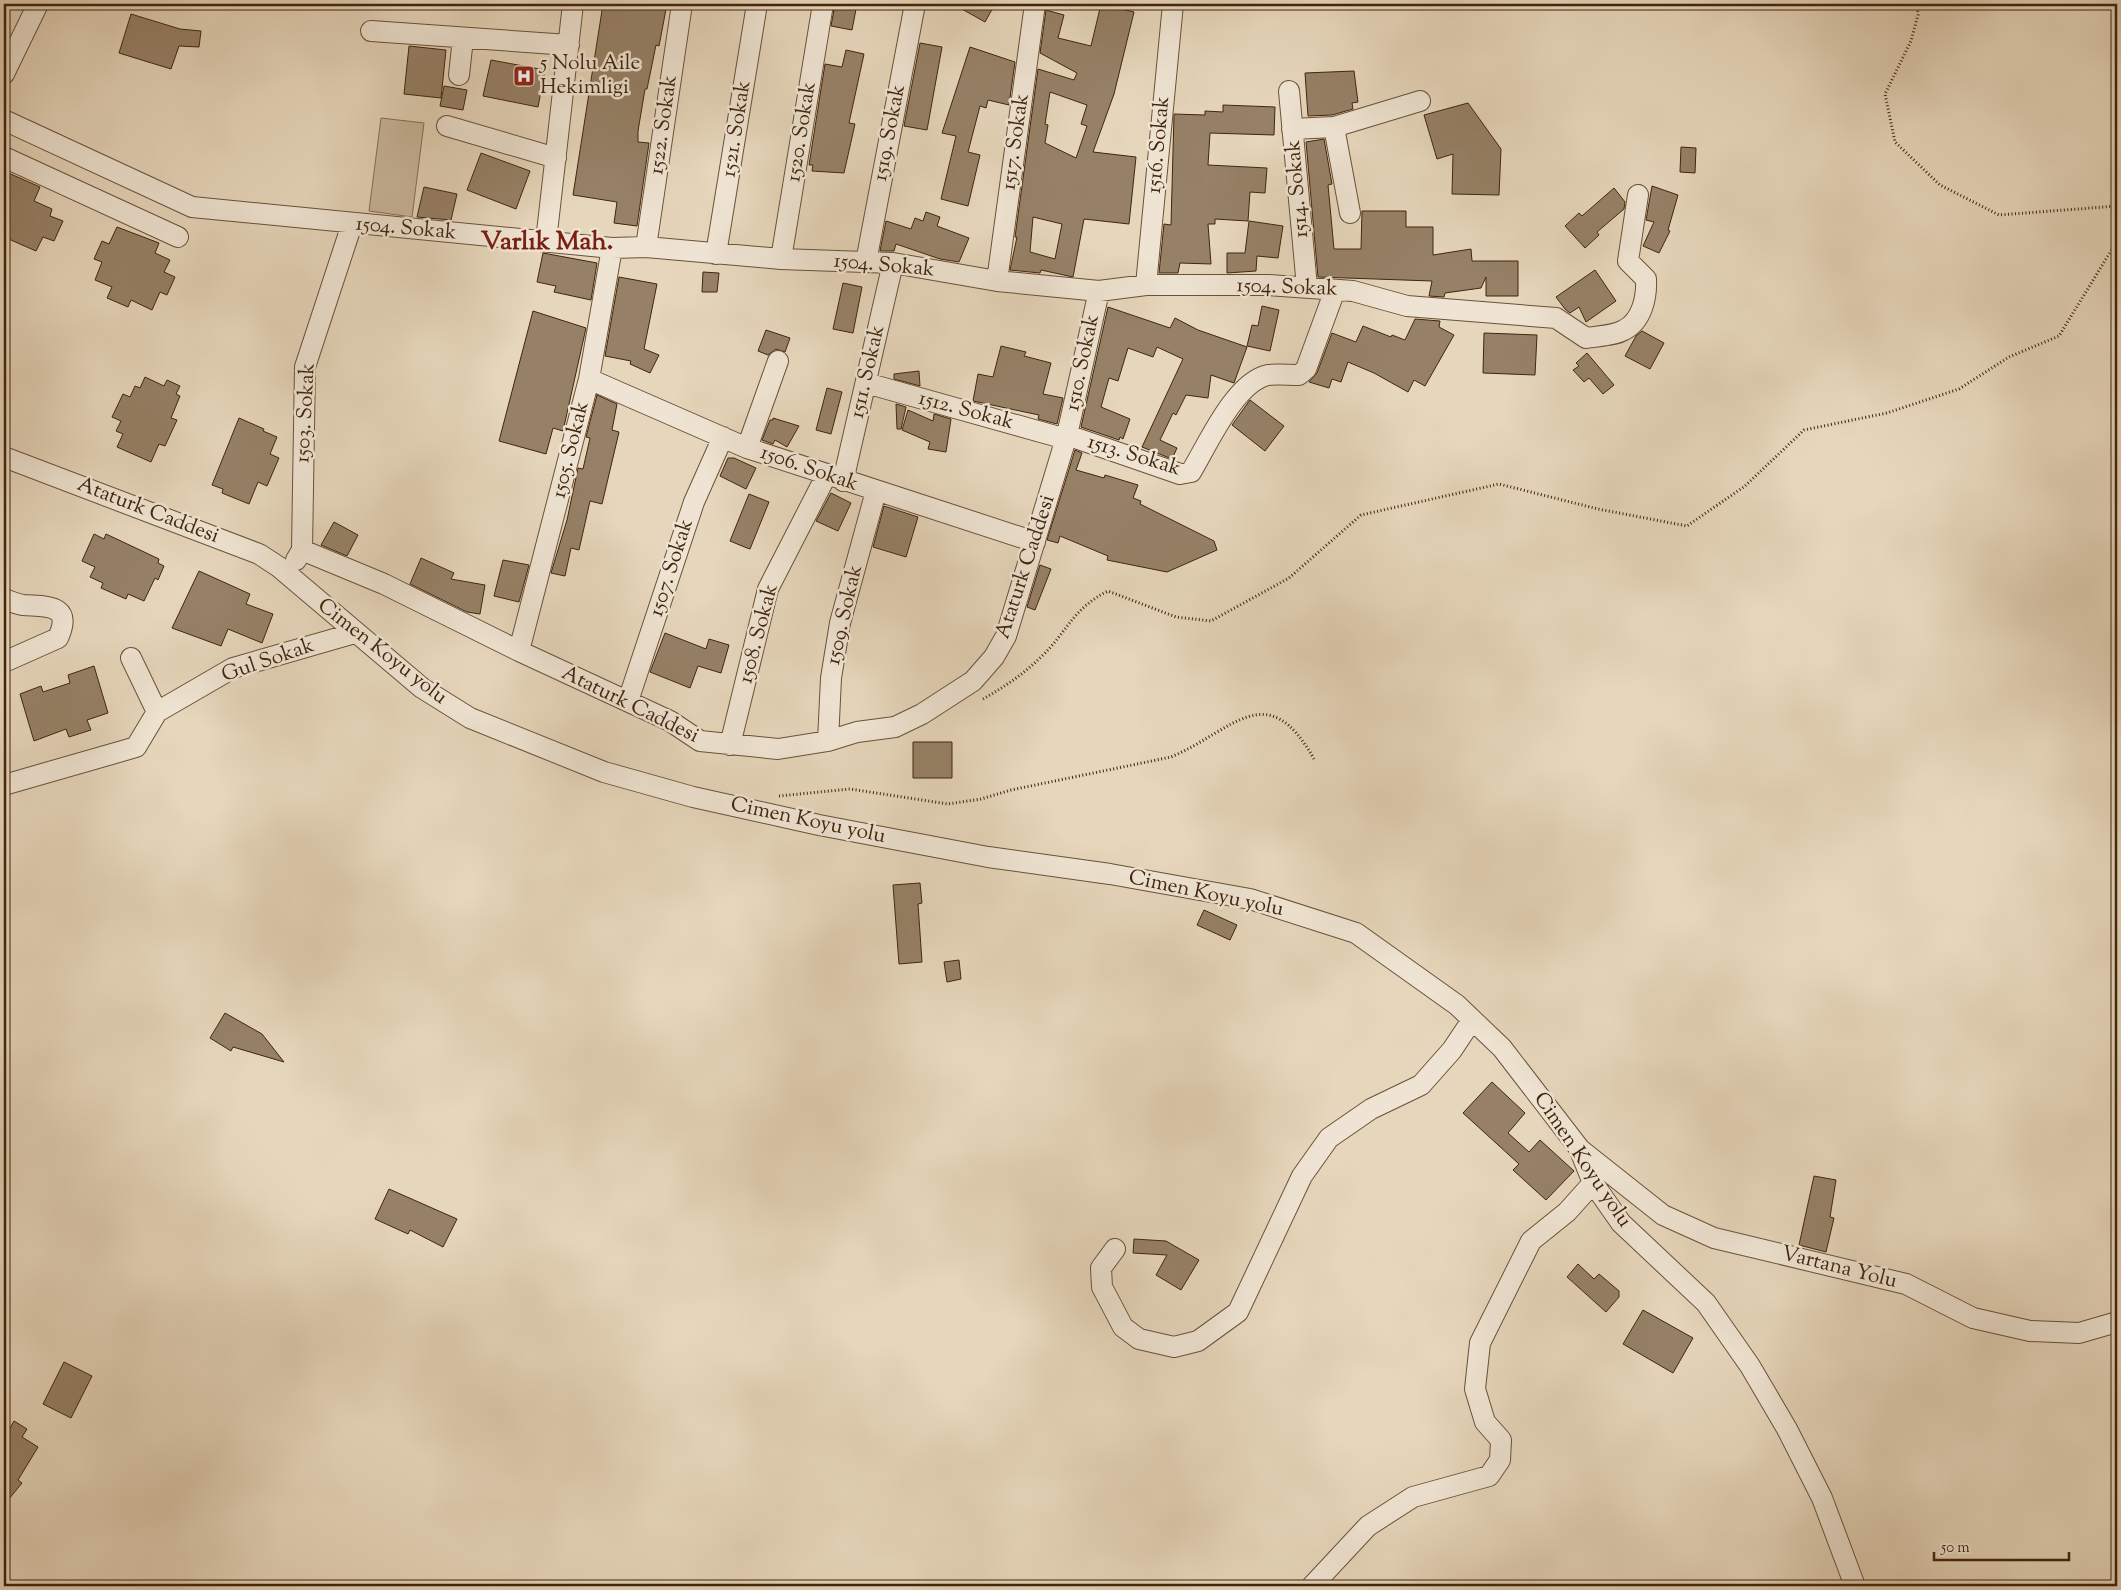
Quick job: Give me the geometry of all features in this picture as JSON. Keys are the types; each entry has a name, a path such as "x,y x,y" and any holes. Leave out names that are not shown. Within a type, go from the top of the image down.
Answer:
{"street":[{"path":"4,74 38,4"},
{"path":"546,242 573,4"},
{"name":"1522. Sokak","path":"646,247 682,4"},
{"name":"1521. Sokak","path":"716,254 757,4"},
{"name":"1520. Sokak","path":"781,259 823,4"},
{"name":"1519. Sokak","path":"866,262 915,4"},
{"name":"1517. Sokak","path":"997,281 1035,4"},
{"name":"1516. Sokak","path":"1146,285 1172,4"},
{"path":"371,31 568,45"},
{"path":"459,75 463,38"},
{"name":"1514. Sokak","path":"1289,90 1307,287"},
{"path":"1292,130 1334,127 1420,101"},
{"name":"1504. Sokak","path":"4,120 192,207 612,248 646,247 781,259 893,263 997,281 1099,291 1146,285 1307,287 1353,291 1408,306 1556,318 1586,338 1624,330 1638,318 1647,294 1646,279 1628,261 1638,195"},
{"path":"447,126 556,158"},
{"path":"1334,127 1350,213"},
{"path":"4,157 178,237"},
{"name":"1503. Sokak","path":"288,574 302,550 305,367 352,224"},
{"name":"1505. Sokak","path":"519,651 589,379 612,248"},
{"name":"1511. Sokak","path":"835,477 866,384 893,263"},
{"name":"1513. Sokak","path":"1066,437 1180,474 1191,472 1230,406 1245,387 1268,376 1299,375 1306,368 1335,290"},
{"name":"1510. Sokak","path":"1066,437 1099,291"},
{"path":"747,448 778,361"},
{"name":"1506. Sokak","path":"589,379 747,448 1035,542"},
{"name":"1512. Sokak","path":"866,384 1066,437"},
{"name":"1507. Sokak","path":"628,702 694,502 723,437"},
{"name":"Ataturk Caddesi","path":"302,550 384,584 519,651 670,721 700,742 778,749 828,741 857,732 895,727 922,714 973,681 994,657 1006,636 1066,437"},
{"name":"Ataturk Caddesi","path":"4,457 259,554 288,574"},
{"name":"1508. Sokak","path":"730,745 768,589 835,477"},
{"name":"1509. Sokak","path":"828,741 831,678 840,623 876,491"},
{"name":"Cimen Koyu yolu","path":"288,574 422,688 470,718 604,772 693,797 819,825 988,858 1110,874 1250,899 1356,933 1457,1005 1502,1048 1579,1148 1593,1183 1621,1223 1706,1303 1750,1366 1822,1498 1855,1586"},
{"path":"4,599 20,605 51,606 57,610 62,619 62,629 58,638 4,662"},
{"name":"Gul Sokak","path":"4,785 136,747 157,712 233,668 355,632"},
{"path":"131,658 157,712"},
{"path":"1115,1249 1101,1268 1102,1287 1123,1327 1140,1339 1174,1347 1198,1340 1238,1312 1302,1176 1329,1138 1371,1109 1421,1085 1452,1050 1472,1020"},
{"name":"Vartana Yolu","path":"1579,1148 1663,1215 1714,1238 1906,1284 1973,1318 2030,1331 2079,1333 2117,1322"},
{"path":"1312,1586 1368,1526 1413,1497 1489,1476 1500,1460 1501,1440 1485,1422 1475,1389 1480,1343 1531,1241 1567,1212 1593,1183"}],"path":[{"path":"1918,4 1918,15 1911,41 1886,94 1895,142 1940,185 1999,214 2117,206"},
{"path":"977,702 1017,678 1044,655 1070,620 1093,598 1108,591 1176,617 1211,622 1288,578 1361,515 1500,484 1598,509 1687,526 1744,486 1804,430 1886,413 1959,389 2009,357 2059,336 2117,241"},
{"path":"774,796 850,789 948,804 981,799 1011,790 1171,756 1191,748 1248,715 1264,714 1277,716 1290,725 1304,741 1314,759"}],"shaded area":[{"path":"381,118 424,123 412,217 369,211"}],"building":[{"path":"603,4 667,4 659,46 656,45 647,89 645,89 638,131 638,142 649,143 637,226 614,223 617,202 573,195"},
{"path":"835,4 857,4 852,30 831,26"},
{"path":"953,4 995,4 985,22"},
{"path":"1101,4 1134,12 1114,94 1093,152 1136,157 1129,224 1084,219 1073,277 1041,270 1040,273 1010,270 1017,237 1015,237 1038,69 1074,80 1077,73 1040,53 1046,10 1064,15 1058,38 1091,46","holes":["1050,92 1087,105 1081,124 1087,126 1076,158 1045,143 1048,125 1045,124","1033,217 1062,224 1055,259 1030,252"]},
{"path":"131,14 180,29 201,31 199,47 179,46 171,69 119,53"},
{"path":"920,43 942,47 927,130 904,126"},
{"path":"409,46 446,50 441,98 404,94"},
{"path":"970,47 1015,62 1009,105 988,100 986,108 980,106 968,152 980,155 968,206 941,199 956,136 942,133"},
{"path":"846,50 864,54 849,123 855,124 844,173 812,171 813,165 809,165 825,64 842,67"},
{"path":"491,60 545,70 538,107 483,96"},
{"path":"1354,71 1358,102 1352,103 1353,109 1332,115 1308,116 1305,73"},
{"path":"444,86 467,90 463,110 440,106"},
{"path":"1468,103 1501,149 1499,195 1452,194 1453,154 1437,159 1424,115"},
{"path":"1223,105 1275,107 1274,135 1210,133 1208,165 1267,168 1265,193 1250,192 1248,221 1215,219 1215,224 1208,224 1211,264 1180,263 1178,273 1159,273 1164,224 1171,225 1174,114 1205,115 1205,111 1223,112"},
{"path":"1324,139 1332,184 1328,185 1334,249 1361,249 1362,211 1406,211 1406,227 1433,227 1433,255 1471,249 1472,261 1518,261 1518,296 1486,296 1486,277 1481,288 1445,293 1444,297 1429,296 1432,281 1318,277 1306,142"},
{"path":"1681,147 1696,148 1695,173 1680,172"},
{"path":"481,153 530,171 516,209 467,190"},
{"path":"4,171 40,187 34,201 52,209 50,216 63,221 54,241 43,237 36,251 4,237"},
{"path":"1652,186 1678,195 1668,230 1670,231 1659,253 1643,246 1654,222 1646,220"},
{"path":"424,187 457,194 451,220 417,217"},
{"path":"1614,188 1625,202 1624,209 1597,232 1599,235 1585,248 1565,226 1579,213 1582,216"},
{"path":"926,212 940,217 937,226 969,238 959,262 940,259 896,244 894,251 880,251 886,221 911,229 915,218 923,221"},
{"path":"1249,221 1283,226 1278,258 1257,256 1256,271 1227,273 1227,253 1245,253"},
{"path":"117,227 159,243 155,253 170,260 164,272 175,277 167,295 160,292 152,310 131,300 128,307 107,298 112,287 95,280 102,262 94,259 102,241 109,244"},
{"path":"543,253 597,263 591,300 554,292 556,286 537,282"},
{"path":"1595,270 1616,301 1586,322 1579,307 1570,313 1556,297"},
{"path":"703,272 719,273 717,292 702,292"},
{"path":"619,277 657,284 644,349 659,355 650,373 630,364 631,361 605,356"},
{"path":"843,283 862,287 853,333 833,329"},
{"path":"1262,306 1279,310 1270,351 1247,346 1252,325 1258,326"},
{"path":"1108,307 1170,328 1175,318 1198,330 1247,347 1234,383 1211,375 1208,398 1186,395 1176,415 1173,413 1160,440 1177,448 1172,459 1142,447 1183,359 1157,347 1153,357 1128,348 1118,381 1109,378 1101,407 1130,419 1123,439 1120,437 1119,440 1081,427"},
{"path":"533,311 586,328 563,431 553,428 546,454 499,441"},
{"path":"1415,319 1440,321 1439,327 1454,335 1425,386 1414,380 1408,392 1374,373 1348,362 1341,382 1332,379 1329,388 1309,382 1317,373 1332,333 1356,342 1363,326 1391,337 1392,335 1405,340"},
{"path":"766,330 790,338 785,352 776,349 768,355 758,351"},
{"path":"1642,331 1664,343 1650,369 1625,356 1636,336"},
{"path":"1484,333 1537,335 1535,375 1483,373"},
{"path":"1001,346 1026,352 1024,356 1051,363 1043,394 1063,398 1057,424 1038,419 1039,415 973,401 978,374 993,377"},
{"path":"1587,353 1614,385 1603,394 1589,378 1584,382 1573,370 1579,366 1576,363"},
{"path":"919,371 920,386 894,379 894,374"},
{"path":"145,377 164,386 167,380 180,386 176,394 180,396 171,418 177,420 165,446 159,444 151,462 117,447 123,434 116,431 121,421 112,417 123,394 130,397 135,386 140,388"},
{"path":"827,388 842,392 831,434 816,430"},
{"path":"597,395 617,404 612,430 619,432 602,504 590,501 579,550 571,548 565,576 551,573 567,520 578,468 583,469 590,438 586,437"},
{"path":"1250,400 1284,426 1265,451 1232,425"},
{"path":"896,404 906,407 901,429 897,429"},
{"path":"908,410 933,421 934,414 951,419 946,452 928,449 930,442 902,430"},
{"path":"239,418 277,437 270,454 279,458 267,486 258,482 249,504 222,493 223,489 212,485"},
{"path":"773,418 799,426 787,447 775,440 773,444 762,440 770,420 773,420"},
{"path":"1075,450 1082,453 1076,470 1104,478 1105,475 1138,485 1133,498 1141,501 1140,504 1214,541 1217,550 1167,572 1107,560 1108,556 1060,536 1058,543 1047,540"},
{"path":"728,458 734,458 756,468 746,489 720,476"},
{"path":"831,493 851,503 838,531 816,521"},
{"path":"749,494 769,502 750,549 730,541"},
{"path":"884,506 918,517 906,557 873,547"},
{"path":"334,522 358,535 347,556 321,545"},
{"path":"94,534 104,539 106,534 159,559 158,563 164,566 158,580 155,578 144,601 128,594 126,599 101,588 103,583 90,577 95,567 82,561"},
{"path":"421,558 454,573 451,579 485,585 480,614 467,612 410,584"},
{"path":"503,560 529,565 519,602 494,596"},
{"path":"1040,565 1051,569 1035,610 1027,607"},
{"path":"199,571 250,594 246,604 273,614 262,643 228,629 221,646 172,628"},
{"path":"665,633 706,649 709,639 729,645 721,673 698,666 690,688 650,672"},
{"path":"94,666 108,713 87,720 91,730 69,737 66,729 34,741 20,694 41,686 43,692 70,683 68,675"},
{"path":"913,742 952,742 952,778 913,778"},
{"path":"920,883 922,903 918,904 922,962 899,964 893,885"},
{"path":"1204,910 1237,925 1230,940 1197,925"},
{"path":"959,960 961,979 947,982 944,962"},
{"path":"225,1013 262,1034 284,1062 233,1047 231,1051 210,1038"},
{"path":"1492,1082 1525,1113 1508,1133 1529,1152 1540,1140 1574,1171 1546,1200 1513,1170 1519,1164 1463,1113"},
{"path":"1814,1176 1836,1180 1830,1217 1834,1218 1826,1252 1799,1245"},
{"path":"389,1189 457,1219 443,1247 410,1230 408,1234 375,1219"},
{"path":"1134,1239 1166,1241 1199,1260 1181,1290 1156,1275 1167,1255 1133,1253"},
{"path":"1578,1264 1594,1279 1599,1274 1619,1291 1619,1297 1606,1312 1567,1277"},
{"path":"1643,1310 1693,1338 1673,1373 1623,1344"},
{"path":"64,1362 92,1376 71,1418 43,1404"},
{"path":"14,1421 27,1429 22,1437 38,1447 18,1480 22,1483 4,1505 4,1439"}],"place":[{"name":"5 Nolu Aile Hekimligi","path":"524,76"}],"district":[{"name":"Varlık Mah.","path":"547,242"}]}
